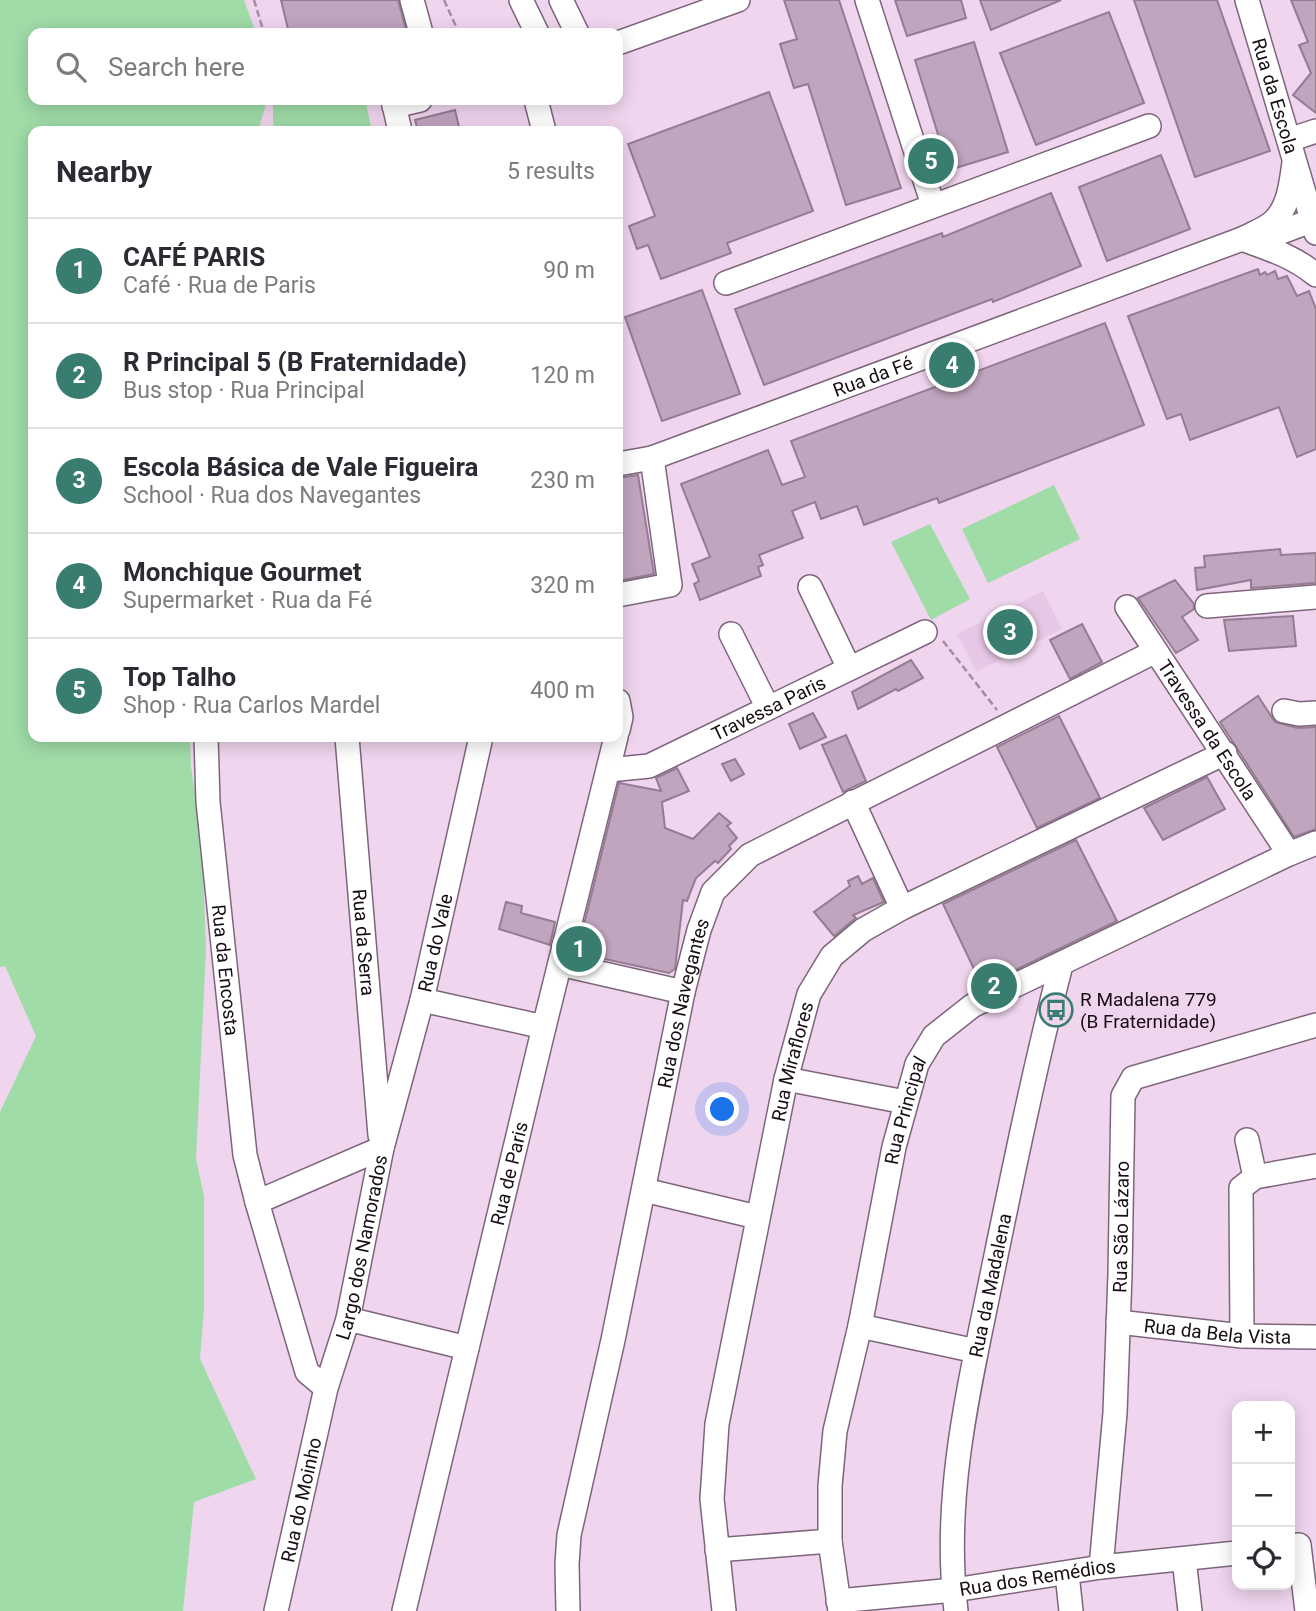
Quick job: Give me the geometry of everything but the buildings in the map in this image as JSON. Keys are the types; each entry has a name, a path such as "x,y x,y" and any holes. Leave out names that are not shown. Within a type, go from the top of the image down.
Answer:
{"street":[{"path":"412,0 420,28"},
{"path":"521,0 535,28"},
{"path":"561,0 575,28"},
{"path":"623,42 738,0"},
{"path":"867,0 933,205"},
{"name":"Rua da Escola","path":"1247,0 1315,224"},
{"path":"537,105 543,126"},
{"path":"726,283 1149,126"},
{"path":"1292,149 1315,133"},
{"name":"Rua da Fé","path":"1248,241 1272,223 1283,208 1290,187 1292,149"},
{"name":"Rua da Fé","path":"623,463 652,458 1248,241 1315,224"},
{"path":"1248,241 1282,252 1316,275"},
{"path":"623,594 670,585 652,458"},
{"path":"810,587 849,668"},
{"path":"1207,606 1316,597"},
{"name":"Travessa da Escola","path":"1126,607 1225,753 1289,854"},
{"name":"Travessa Paris","path":"608,770 649,766 925,632"},
{"path":"732,634 768,708"},
{"name":"Rua dos Navegantes","path":"568,1611 569,1535 613,1340 683,992 699,930 713,892 750,855 1154,652"},
{"path":"1284,711 1316,713"},
{"name":"Rua da Encosta","path":"206,742 208,803 245,1155 257,1202"},
{"name":"Rua da Serra","path":"347,742 382,1148"},
{"name":"Rua do Vale","path":"382,1148 422,1000 480,742"},
{"name":"Rua de Paris","path":"404,1611 615,742"},
{"name":"Rua Miraflores","path":"724,1611 712,1499 717,1424 786,1079 809,994 832,956 863,930 902,908 1225,753"},
{"path":"853,802 902,908"},
{"name":"Rua Principal","path":"839,1606 830,1541 830,1486 835,1431 860,1326 905,1102 917,1064 934,1036 972,1006 1289,854 1316,844"},
{"path":"560,964 683,992"},
{"name":"Rua da Madalena","path":"955,1600 952,1511 957,1457 976,1351 1036,1062 1061,965"},
{"path":"422,1000 544,1027"},
{"name":"Rua São Lázaro","path":"1101,1567 1115,1413 1123,1096 1133,1078 1316,1025"},
{"path":"786,1079 905,1102"},
{"path":"1247,1140 1255,1177"},
{"name":"Largo dos Namorados","path":"257,1202 382,1148"},
{"name":"Largo dos Namorados","path":"326,1388 348,1319 382,1148"},
{"path":"1242,1336 1241,1188 1255,1177 1316,1166"},
{"path":"644,1190 758,1217"},
{"path":"257,1202 307,1372 326,1388"},
{"path":"348,1319 467,1348"},
{"name":"Rua da Bela Vista","path":"1118,1322 1242,1336 1316,1338"},
{"path":"860,1326 976,1351"},
{"name":"Rua do Moinho","path":"276,1611 326,1388"},
{"path":"717,1550 830,1541"},
{"path":"1302,1545 1307,1611"},
{"name":"Rua dos Remédios","path":"839,1606 955,1600 1101,1567 1232,1554"},
{"path":"1184,1559 1190,1611"},
{"path":"1067,1574 1071,1611"}],"path":[{"path":"254,0 262,28"},
{"path":"444,0 457,28"},
{"path":"925,632 931,629 937,633 1004,720"}],"shaded area":[{"path":"1043,591 1062,629 976,672 957,634"}],"green space":[{"path":"0,0 244,0 254,28 28,28 28,105 266,105 260,126 28,126 28,742 190,742 202,844 206,949 196,1159 204,1196 204,1309 200,1359 256,1479 194,1502 183,1611 0,1611 0,1112 36,1036 5,966 0,967"},
{"path":"273,105 366,105 371,126 273,126"},
{"path":"1054,485 1080,539 988,583 962,529"},
{"path":"930,524 970,599 931,620 891,542"}],"place":[{"name":"Top Talho","path":"931,161"},
{"name":"Monchique Gourmet","path":"952,365"},
{"name":"Escola Básica de Vale Figueira","path":"1010,632"},
{"name":"CAFÉ PARIS","path":"579,949"},
{"name":"R Principal 5 (B Fraternidade)","path":"994,986"},
{"name":"R Madalena 779 (B Fraternidade)","path":"1056,1010"}]}
